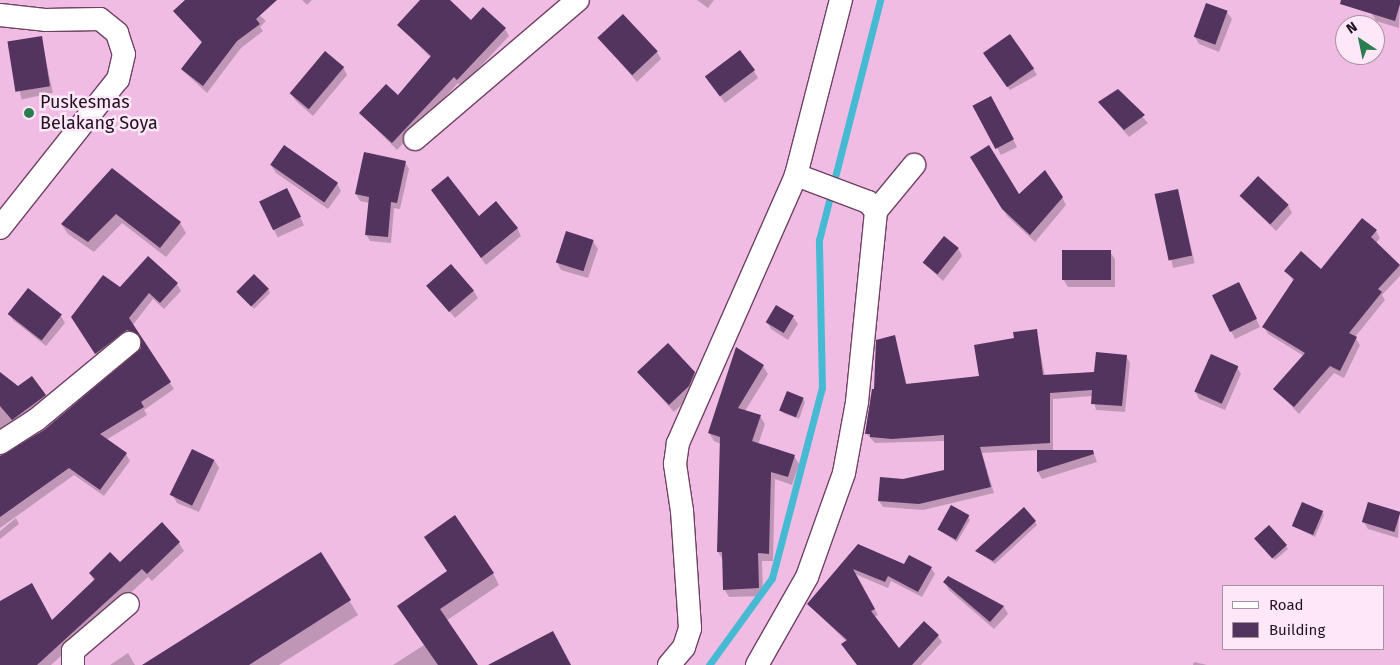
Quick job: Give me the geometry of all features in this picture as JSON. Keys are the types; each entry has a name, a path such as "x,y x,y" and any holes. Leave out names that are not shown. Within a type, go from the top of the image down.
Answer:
{"street":[{"path":"415,139 578,0"},
{"path":"669,665 684,647 690,628 682,511 675,464 678,443 805,179 842,0"},
{"path":"0,15 45,20 100,19 111,25 117,33 124,54 118,79 0,228"},
{"path":"757,665 807,577 844,473 857,402 870,206 914,165"},
{"path":"805,179 870,206"},
{"path":"0,443 36,420 128,343"},
{"path":"73,665 73,651 128,604"}],"building":[{"path":"185,0 277,0 256,19 260,24 237,41 203,86 181,69 202,42 173,11"},
{"path":"420,0 450,0 471,20 483,7 506,28 457,80 454,77 392,143 359,113 386,84 398,95 431,56 397,25"},
{"path":"1341,0 1400,0 1395,21 1385,18 1385,15 1376,15 1340,4"},
{"path":"1206,3 1228,11 1215,45 1194,37"},
{"path":"623,14 658,51 632,75 597,38"},
{"path":"1010,34 1034,68 1007,87 983,53"},
{"path":"42,36 50,86 15,92 7,41"},
{"path":"740,50 755,70 720,96 705,76"},
{"path":"325,51 344,67 309,109 290,93"},
{"path":"1118,89 1145,115 1124,130 1098,102"},
{"path":"991,96 1014,139 995,149 972,106"},
{"path":"284,145 338,183 324,203 270,165"},
{"path":"989,145 1019,194 1045,170 1063,197 1030,235 1002,209 970,157"},
{"path":"364,152 406,161 397,203 391,202 388,237 365,235 369,197 355,194"},
{"path":"112,168 181,222 160,248 116,214 88,242 61,224"},
{"path":"448,176 479,216 496,201 518,228 481,258 431,190"},
{"path":"1258,176 1289,205 1270,224 1240,196"},
{"path":"287,188 301,217 273,230 259,202"},
{"path":"1178,189 1192,256 1169,261 1155,194"},
{"path":"1362,218 1377,230 1371,237 1400,265 1378,289 1382,292 1349,333 1357,337 1340,371 1330,366 1294,407 1273,389 1305,353 1262,327 1294,279 1284,271 1301,251 1321,269"},
{"path":"566,231 594,240 583,271 556,262"},
{"path":"944,236 959,248 937,274 923,262"},
{"path":"1062,250 1111,250 1111,280 1062,280"},
{"path":"148,256 178,283 160,303 149,293 129,318 171,382 141,402 144,407 100,434 127,453 100,490 69,468 0,517 0,456 44,430 141,348 139,335 127,330 95,354 71,317 103,275 120,287"},
{"path":"451,264 474,290 449,312 426,286"},
{"path":"254,274 269,289 251,307 236,292"},
{"path":"1239,282 1257,319 1230,332 1212,295"},
{"path":"28,288 62,314 42,340 8,314"},
{"path":"776,305 794,316 784,333 766,322"},
{"path":"1037,329 1043,375 1094,372 1096,352 1127,355 1122,406 1091,404 1092,390 1050,393 1050,443 980,447 991,487 919,504 878,501 880,477 903,479 944,470 944,435 892,439 870,437 870,434 865,434 872,389 874,389 876,340 895,335 906,384 979,376 974,345 1014,338 1013,332"},
{"path":"668,343 695,372 689,386 669,405 637,372"},
{"path":"736,347 764,365 738,408 761,415 752,441 795,455 788,477 771,472 769,554 758,553 759,588 723,590 722,552 717,552 720,437 708,433"},
{"path":"1211,354 1238,366 1222,404 1194,391"},
{"path":"0,372 18,386 32,376 46,395 12,420 0,406"},
{"path":"787,391 804,398 796,417 779,410"},
{"path":"192,449 214,460 192,506 170,495"},
{"path":"1037,450 1093,450 1094,454 1037,472"},
{"path":"1302,502 1323,511 1313,535 1292,526"},
{"path":"1368,502 1400,512 1394,532 1362,522"},
{"path":"951,505 969,515 956,540 937,529"},
{"path":"1024,507 1036,521 993,561 975,551"},
{"path":"455,515 494,573 440,609 478,665 438,665 397,606 447,571 424,537"},
{"path":"162,522 180,542 147,574 142,569 37,665 0,665 0,601 32,583 52,620 95,579 89,573 110,552 120,562"},
{"path":"1269,525 1287,545 1272,558 1254,538"},
{"path":"858,544 904,564 909,555 932,567 918,592 888,576 885,582 853,569 875,609 871,611 899,648 924,621 939,635 912,665 857,665 841,644 847,640 807,604"},
{"path":"321,552 351,600 249,665 142,665"},
{"path":"948,576 1004,606 990,622 943,582"},
{"path":"553,631 571,665 488,665"}],"waterway":[{"path":"709,665 772,578 822,388 819,240 880,0"}],"place":[{"name":"Puskesmas Belakang Soya","path":"29,113"}]}
